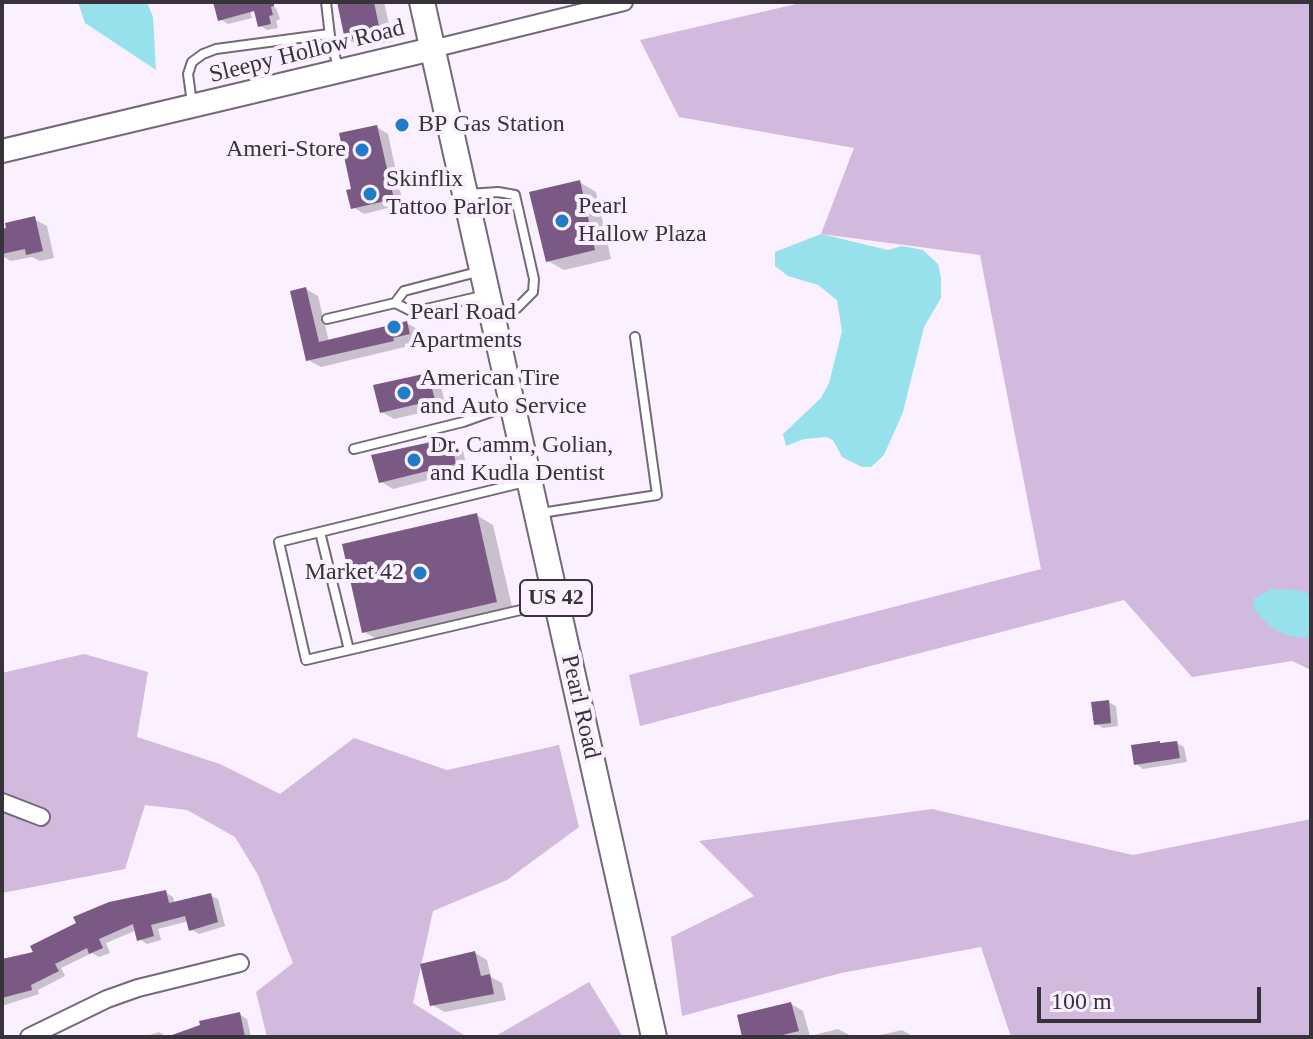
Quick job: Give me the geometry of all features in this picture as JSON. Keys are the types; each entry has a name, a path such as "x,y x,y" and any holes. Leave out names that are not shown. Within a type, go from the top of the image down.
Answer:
{"main road":[{"name":"Pearl Road","path":"422,2 654,1037"}],"street":[{"name":"Sleepy Hollow Road","path":"2,151 624,2"},
{"path":"2,802 41,817"},
{"path":"29,1037 128,992 240,963"}],"lane":[{"path":"326,2 329,34 339,71"},
{"path":"193,106 188,74 192,62 203,54 216,49 329,34"},
{"path":"327,319 395,303 413,312 517,308 533,292 531,265 515,195 498,192 465,194"},
{"path":"395,303 404,291 482,270"},
{"path":"537,514 657,495 635,337"},
{"path":"354,449 463,422 512,404"},
{"path":"529,481 279,542 306,660 556,601"},
{"path":"320,532 349,650"}],"shaded area":[{"path":"805,2 1311,2 1311,670 1292,661 1192,677 1124,600 640,726 629,675 1041,569 980,255 821,234 854,148 679,117 640,40"},
{"path":"84,654 148,672 137,737 220,764 280,794 354,738 447,770 559,745 579,827 507,880 433,911 413,1003 467,1037 267,1037 256,992 293,963 258,875 235,837 187,810 145,805 125,869 2,893 2,673"},
{"path":"932,809 1133,855 1311,819 1311,1037 1011,1037 981,947 841,973 682,1016 671,937 754,896 699,841"},
{"path":"589,982 623,1037 494,1037"}],"water":[{"path":"78,2 147,2 153,17 156,70 85,23"},
{"path":"821,234 888,250 902,246 923,250 938,264 941,298 924,327 903,412 884,455 871,467 862,467 842,457 833,440 826,437 804,439 786,446 783,434 821,398 829,383 842,331 837,300 818,285 788,276 775,266 775,252"},
{"path":"1272,589 1299,590 1309,594 1311,634 1304,638 1285,635 1268,625 1254,609 1254,598"}],"building":[{"path":"213,2 274,2 271,7 273,15 269,16 271,24 258,27 254,11 218,21"},
{"path":"337,2 374,2 381,36 345,40"},
{"path":"377,125 394,199 351,209 346,190 351,189 339,133"},
{"name":"Pearl Hallow Plaza","path":"580,180 595,250 546,262 529,192"},
{"path":"35,216 43,251 26,255 25,249 2,254 2,229 6,228 5,223"},
{"name":"Pearl Road Apartments","path":"306,287 319,342 407,321 410,334 393,338 394,341 306,361 290,291"},
{"name":"American Tire and Auto Service","path":"428,373 435,400 380,413 373,385"},
{"name":"Dr. Camm, Golian, and Kudla Dentist","path":"451,440 456,464 379,483 371,455"},
{"name":"Market 42","path":"477,513 497,602 362,633 342,544"},
{"path":"1109,700 1111,723 1094,725 1091,702"},
{"path":"1177,741 1180,758 1134,765 1131,745"},
{"path":"166,890 169,903 211,893 218,922 189,931 185,916 151,925 154,936 137,941 133,924 99,939 103,948 89,954 87,948 55,964 59,971 31,985 32,990 2,998 2,959 33,952 30,946 76,923 73,917 109,902"},
{"path":"475,951 481,976 490,974 494,994 430,1006 420,964"},
{"path":"791,1002 799,1031 774,1037 742,1037 737,1015"},
{"path":"240,1012 245,1037 172,1037 200,1025 199,1021"}],"place":[{"name":"BP Gas Station","path":"402,125"},
{"name":"Ameri-Store","path":"362,150"},
{"name":"Skinflix Tattoo Parlor","path":"370,194"},
{"name":"Pearl Hallow Plaza","path":"562,221"},
{"name":"Pearl Road Apartments","path":"394,327"},
{"name":"American Tire and Auto Service","path":"404,393"},
{"name":"Dr. Camm, Golian, and Kudla Dentist","path":"414,460"},
{"name":"Market 42","path":"420,573"}]}
